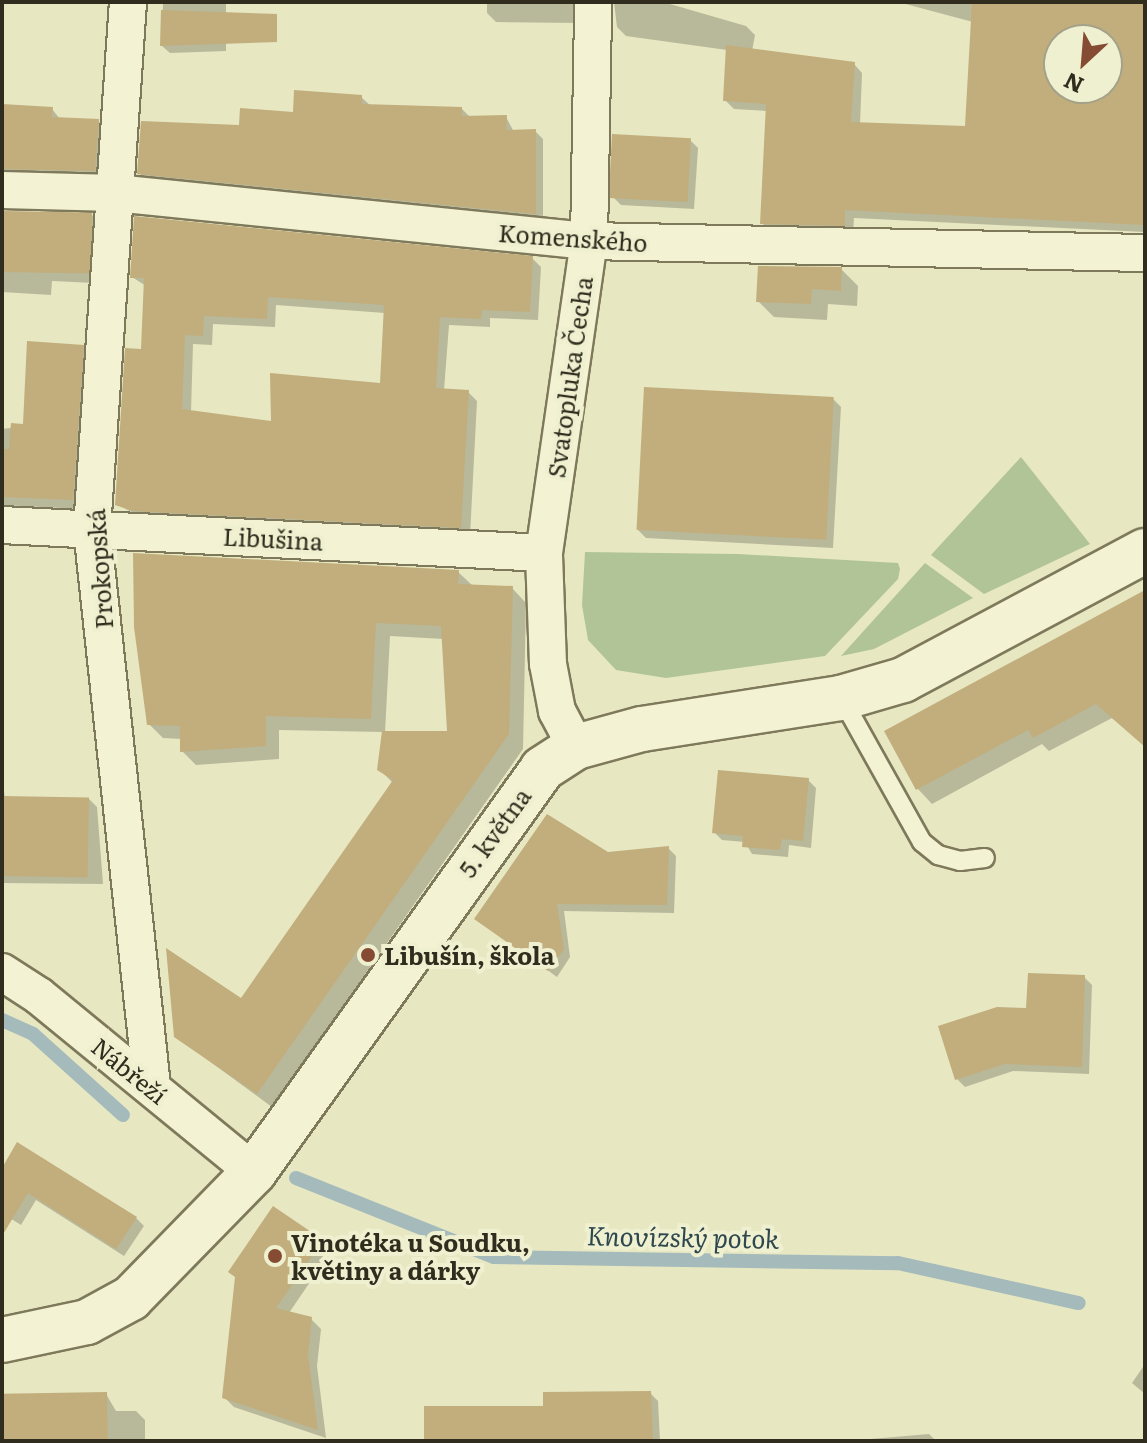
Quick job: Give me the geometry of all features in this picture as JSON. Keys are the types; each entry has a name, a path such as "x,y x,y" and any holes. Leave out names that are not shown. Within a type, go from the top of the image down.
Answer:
{"street":[{"name":"Prokopská","path":"128,2 92,529 152,1087"},
{"name":"Svatopluka Čecha","path":"576,747 557,711 548,664 544,553 589,241 593,2"},
{"name":"Komenského","path":"2,190 115,193 589,241 1145,253"},
{"name":"Libušina","path":"2,525 544,553"},
{"name":"5. května","path":"2,1340 87,1322 131,1298 254,1172 499,821 542,769 576,747 642,729 841,698 903,680 1145,551"},
{"name":"Nábřeží","path":"2,972 152,1087 254,1172"}],"lane":[{"path":"841,698 922,842 938,855 960,861 985,858"}],"green space":[{"path":"1021,457 1090,544 984,594 931,555"},
{"path":"585,552 738,554 898,563 900,569 898,579 825,656 666,678 616,670 588,640 582,605"},
{"path":"925,563 973,598 874,649 841,656"}],"building":[{"path":"972,2 1145,2 1145,225 845,210 845,226 760,224 766,104 723,101 726,45 855,62 851,122 965,126"},
{"path":"161,10 277,14 277,42 160,46"},
{"path":"294,90 362,95 362,104 462,107 462,116 507,115 506,130 536,129 536,214 137,174 141,121 239,125 240,108 293,112"},
{"path":"2,104 53,107 52,117 99,119 95,171 2,169"},
{"path":"612,134 691,138 688,202 609,198"},
{"path":"2,211 92,213 91,274 2,272"},
{"path":"134,216 533,256 530,312 482,310 481,319 440,317 436,388 469,390 461,528 133,511 115,505 125,348 141,349 144,278 130,278","holes":["268,297 384,305 380,383 270,373 271,421 182,409 185,335 203,336 204,316 267,319"]},
{"path":"758,266 842,267 841,291 812,289 811,304 756,302"},
{"path":"27,341 84,345 73,500 2,497 2,449 9,449 11,423 23,424"},
{"path":"644,387 834,397 826,540 637,530"},
{"path":"133,553 459,570 458,584 513,586 509,734 257,1094 174,1037 166,948 241,998 393,780 377,770 382,731 447,731 441,626 376,623 371,719 266,716 266,746 180,752 180,726 147,725 134,627"},
{"path":"1145,590 1145,747 1096,704 1033,738 1028,730 916,790 884,731"},
{"path":"718,770 809,778 803,841 782,839 780,850 742,847 743,836 712,833"},
{"path":"2,796 89,798 88,878 2,876"},
{"path":"547,814 608,852 669,846 667,905 557,904 564,949 548,971 474,919"},
{"path":"1028,973 1085,975 1082,1067 1005,1064 955,1080 938,1026 997,1007 1026,1008"},
{"path":"17,1142 137,1217 116,1249 28,1193 2,1236 2,1168"},
{"path":"273,1206 323,1240 276,1308 312,1317 308,1355 318,1430 222,1398 235,1277 228,1272"},
{"path":"651,1391 653,1441 424,1441 424,1406 543,1406 543,1392"},
{"path":"107,1392 108,1441 3,1441 2,1394"}],"waterway":[{"name":"Knovízský potok","path":"2,1020 33,1034 123,1115"},
{"name":"Knovízský potok","path":"296,1178 494,1257 898,1263 1079,1303"}],"place":[{"name":"Libušín, škola","path":"368,955"},
{"name":"Vinotéka u Soudku, květiny a dárky","path":"275,1256"}]}
